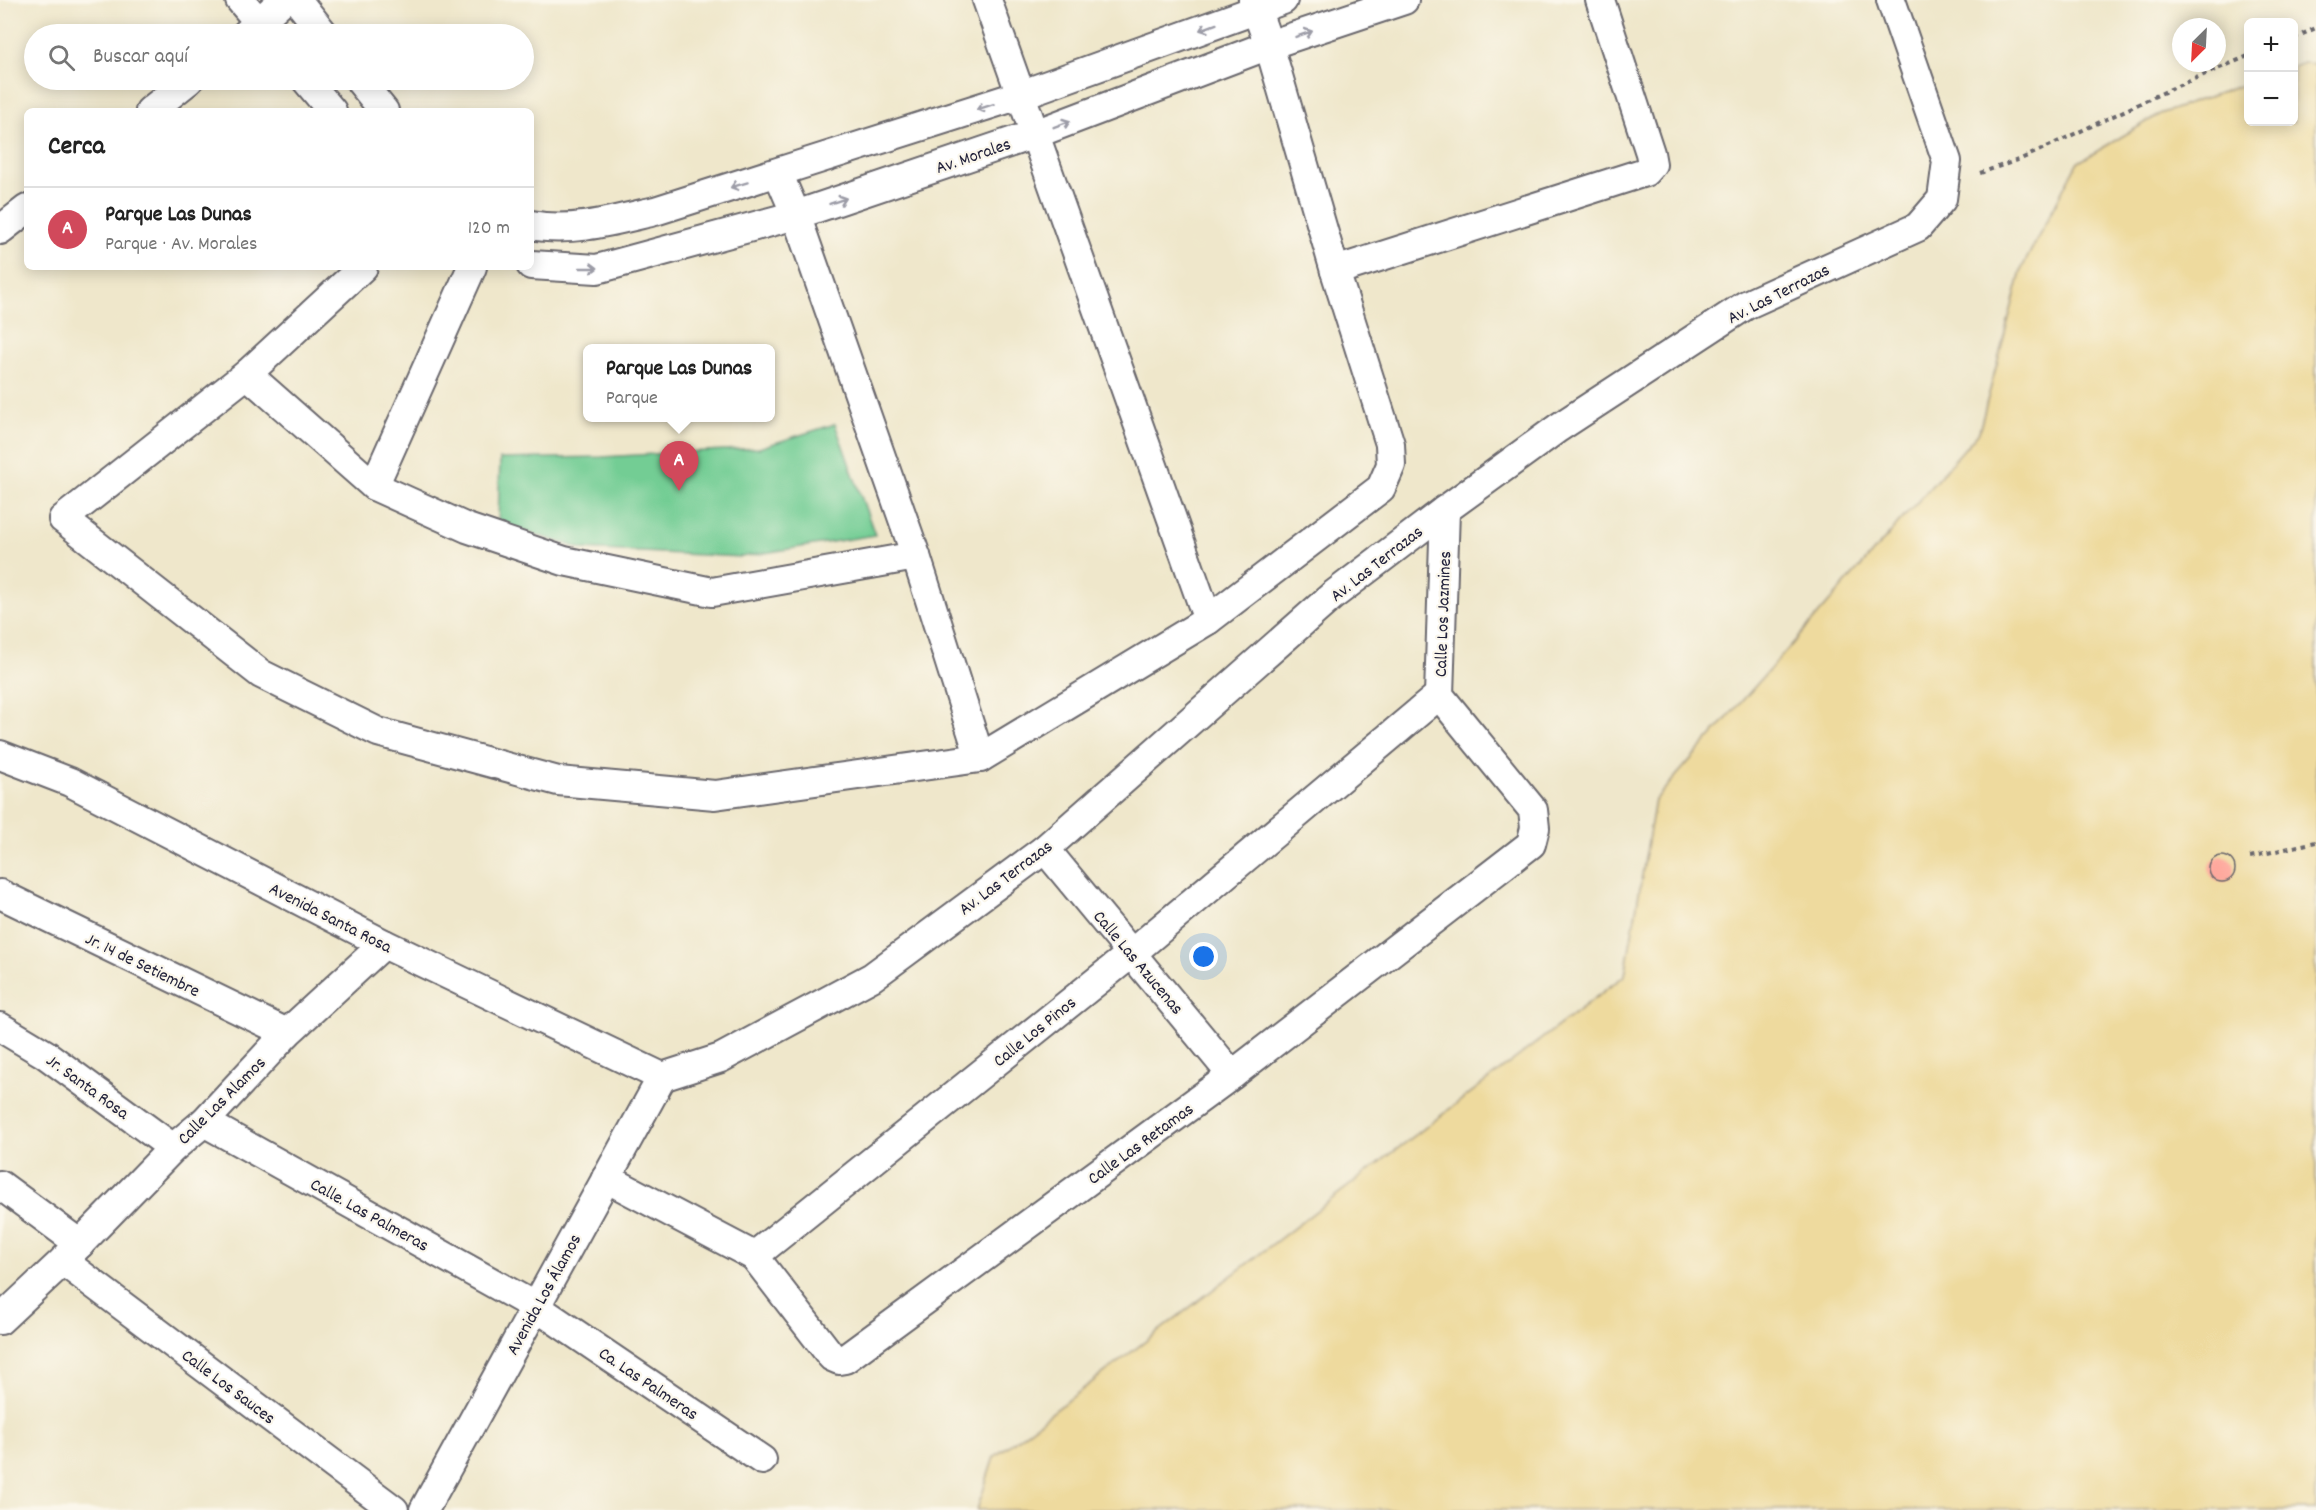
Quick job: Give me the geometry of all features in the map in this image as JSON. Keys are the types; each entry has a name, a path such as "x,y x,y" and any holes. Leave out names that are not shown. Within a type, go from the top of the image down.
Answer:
{"street":[{"path":"240,0 254,24"},
{"path":"264,24 283,0"},
{"path":"297,0 316,24"},
{"path":"987,0 1208,620"},
{"path":"534,226 598,224 655,211 1020,95 1254,5 1283,0"},
{"name":"Av. Morales","path":"534,266 597,269 796,215 1035,134 1269,45 1404,0"},
{"path":"1335,271 1644,172 1652,164 1600,0"},
{"name":"Av. Las Terrazas","path":"662,1077 721,1058 872,977 1045,849 1332,596 1557,428 1746,305 1917,226 1942,199 1947,161 1890,0"},
{"path":"360,270 247,374 63,519 261,674 378,732 558,780 715,795 980,758 1208,620 1381,488 1391,465 1390,444 1335,271 1269,45 1254,5"},
{"path":"154,108 176,90"},
{"path":"314,90 329,108"},
{"path":"367,90 382,108"},
{"path":"778,173 796,215 915,556 980,758"},
{"path":"0,230 24,211"},
{"path":"618,219 631,260"},
{"path":"374,486 471,270"},
{"path":"247,374 374,486 467,528 564,561 712,592 915,556"},
{"name":"Calle Los Jazmines","path":"1445,510 1439,695 1533,810 1535,828"},
{"name":"Calle Los Pinos","path":"754,1256 1132,953 1439,695"},
{"name":"Avenida Santa Rosa","path":"0,755 70,782 384,944 662,1077"},
{"name":"Calle Las Retamas","path":"754,1256 832,1357 839,1360 845,1359 1232,1076 1531,844 1535,828"},
{"name":"Calle Las Azucenas","path":"1045,849 1232,1076"},
{"name":"Jr. 14 de Setiembre","path":"0,894 286,1033"},
{"name":"Calle Las Alamos","path":"0,1320 72,1253 173,1148 204,1122 286,1033 384,944"},
{"name":"Jr. Santa Rosa","path":"0,1027 45,1054 173,1148"},
{"name":"Avenida Los Álamos","path":"424,1510 662,1077"},
{"name":"Calle. Las Palmeras","path":"204,1122 536,1307"},
{"path":"606,1178 754,1256"},
{"name":"Calle Los Sauces","path":"0,1185 72,1253 394,1510"},
{"name":"Ca. Las Palmeras","path":"536,1307 762,1460"}],"path":[{"path":"2298,36 2316,28"},
{"path":"1943,185 2020,159 2244,58"},
{"path":"2250,857 2316,842"}],"green space":[{"path":"835,424 875,535 741,557 582,549 498,523 500,459 602,457 759,448"}],"sand":[{"path":"2304,63 2316,64 2316,1510 977,1510 994,1457 1625,975 1655,800 1979,432 2022,268 2077,163 2160,114 2244,84 2244,126 2298,126 2298,65"}],"building":[{"path":"2222,856 2231,860 2235,869 2231,878 2222,882 2213,878 2209,869 2213,860"}],"place":[{"name":"Parque Las Dunas","path":"679,491"}]}
